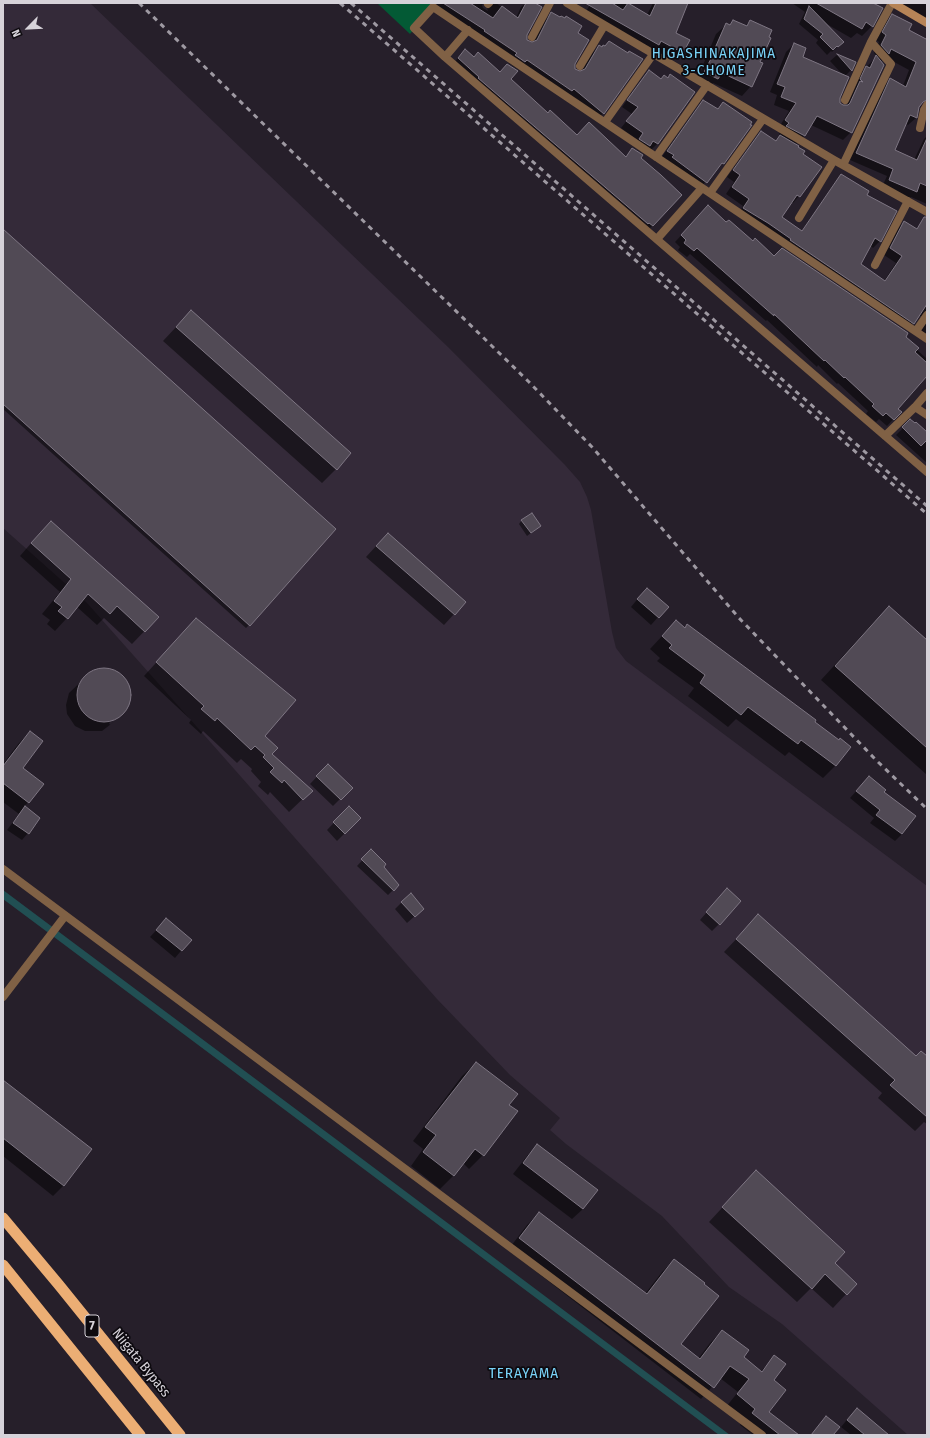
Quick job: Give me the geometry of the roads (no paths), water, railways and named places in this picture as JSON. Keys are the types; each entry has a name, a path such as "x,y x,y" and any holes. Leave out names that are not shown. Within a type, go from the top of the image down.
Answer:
{"highway":[{"name":"Niigata Bypass","path":"3,1218 180,1435"},
{"name":"7","path":"3,1265 140,1435"}],"main road":[{"path":"892,3 927,24"}],"street":[{"path":"532,37 550,3"},
{"path":"845,100 871,42 892,3"},
{"path":"571,4 604,26 763,119 927,212"},
{"path":"927,339 434,7 414,28 445,57 927,472"},
{"path":"580,66 604,26"},
{"path":"445,57 468,30"},
{"path":"843,165 891,64 871,42"},
{"path":"605,122 654,54"},
{"path":"656,157 707,85"},
{"path":"920,128 924,110 927,105"},
{"path":"710,193 763,119"},
{"path":"799,218 834,160"},
{"path":"657,239 702,188"},
{"path":"875,265 908,201"},
{"path":"916,331 927,315"},
{"path":"885,436 927,393"},
{"path":"915,407 927,415"},
{"path":"3,869 762,1435"},
{"path":"3,997 65,916"}],"railway":[{"path":"139,3 529,382 592,447 739,618 877,761 927,809"},
{"path":"340,3 927,514"},
{"path":"351,3 927,506"}],"district":[{"name":"HIGASHINAKAJIMA 3-CHOME","path":"714,62"},
{"name":"TERAYAMA","path":"524,1374"}]}
